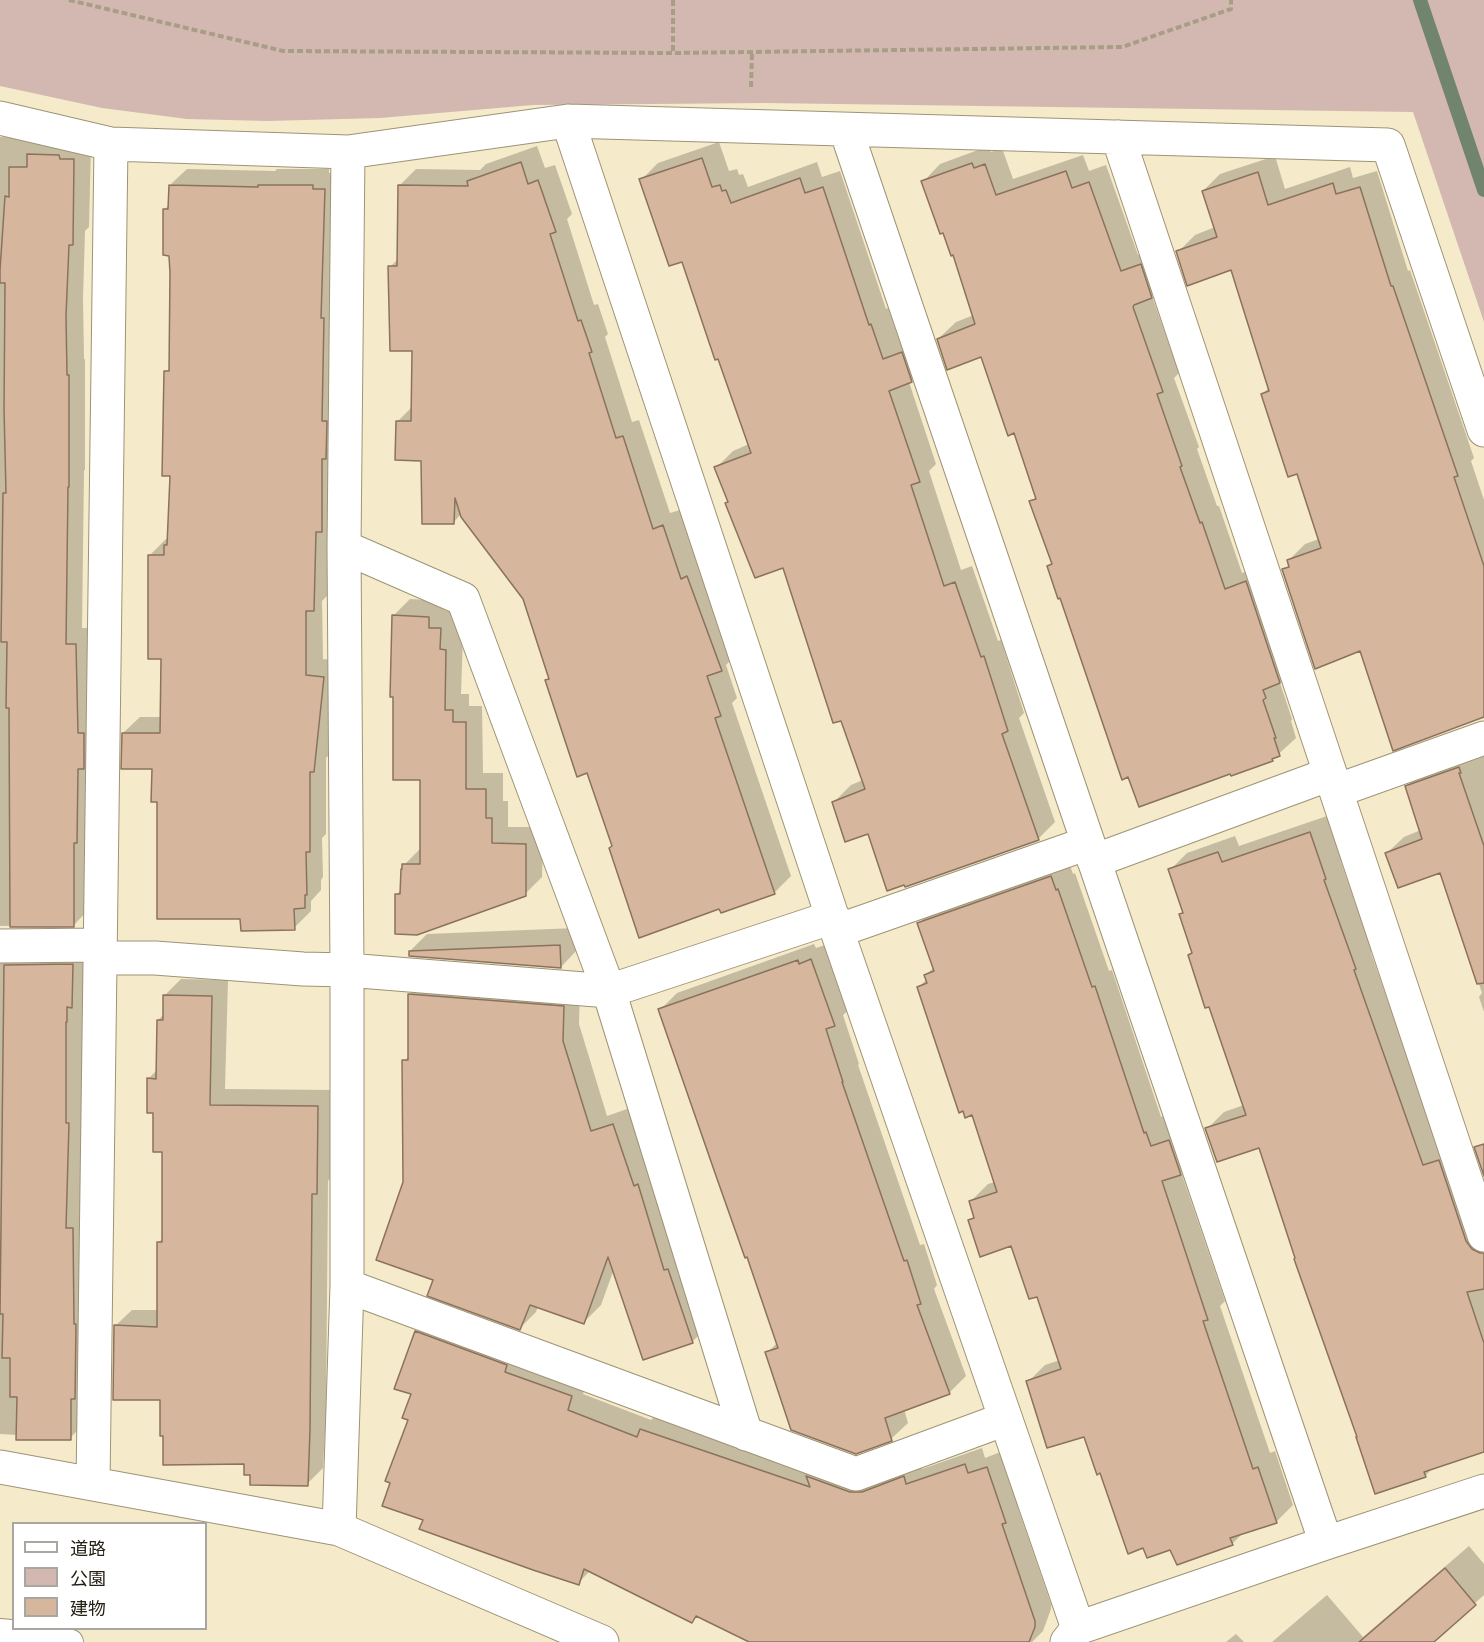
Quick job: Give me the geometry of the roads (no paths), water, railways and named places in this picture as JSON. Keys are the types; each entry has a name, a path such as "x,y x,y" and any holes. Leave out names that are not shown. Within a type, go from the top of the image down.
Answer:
{"street":[{"path":"0,118 111,144 348,152 568,121 1388,145 1484,430"},
{"path":"568,121 835,924 1005,1419 1073,1635 1326,1543 1484,1491"},
{"path":"846,130 1326,1543"},
{"path":"1118,137 1484,1235"},
{"path":"93,1484 111,144"},
{"path":"339,1529 347,1286 344,548 348,152"},
{"path":"344,548 463,599 609,991 747,1434"},
{"path":"0,946 609,991 1484,738"},
{"path":"347,1286 856,1474 1005,1419"},
{"path":"0,1467 339,1529 602,1642"}],"lane":[{"path":"0,1631 42,1635 71,1642"}],"waterway":[{"path":"1420,0 1484,190"}]}
